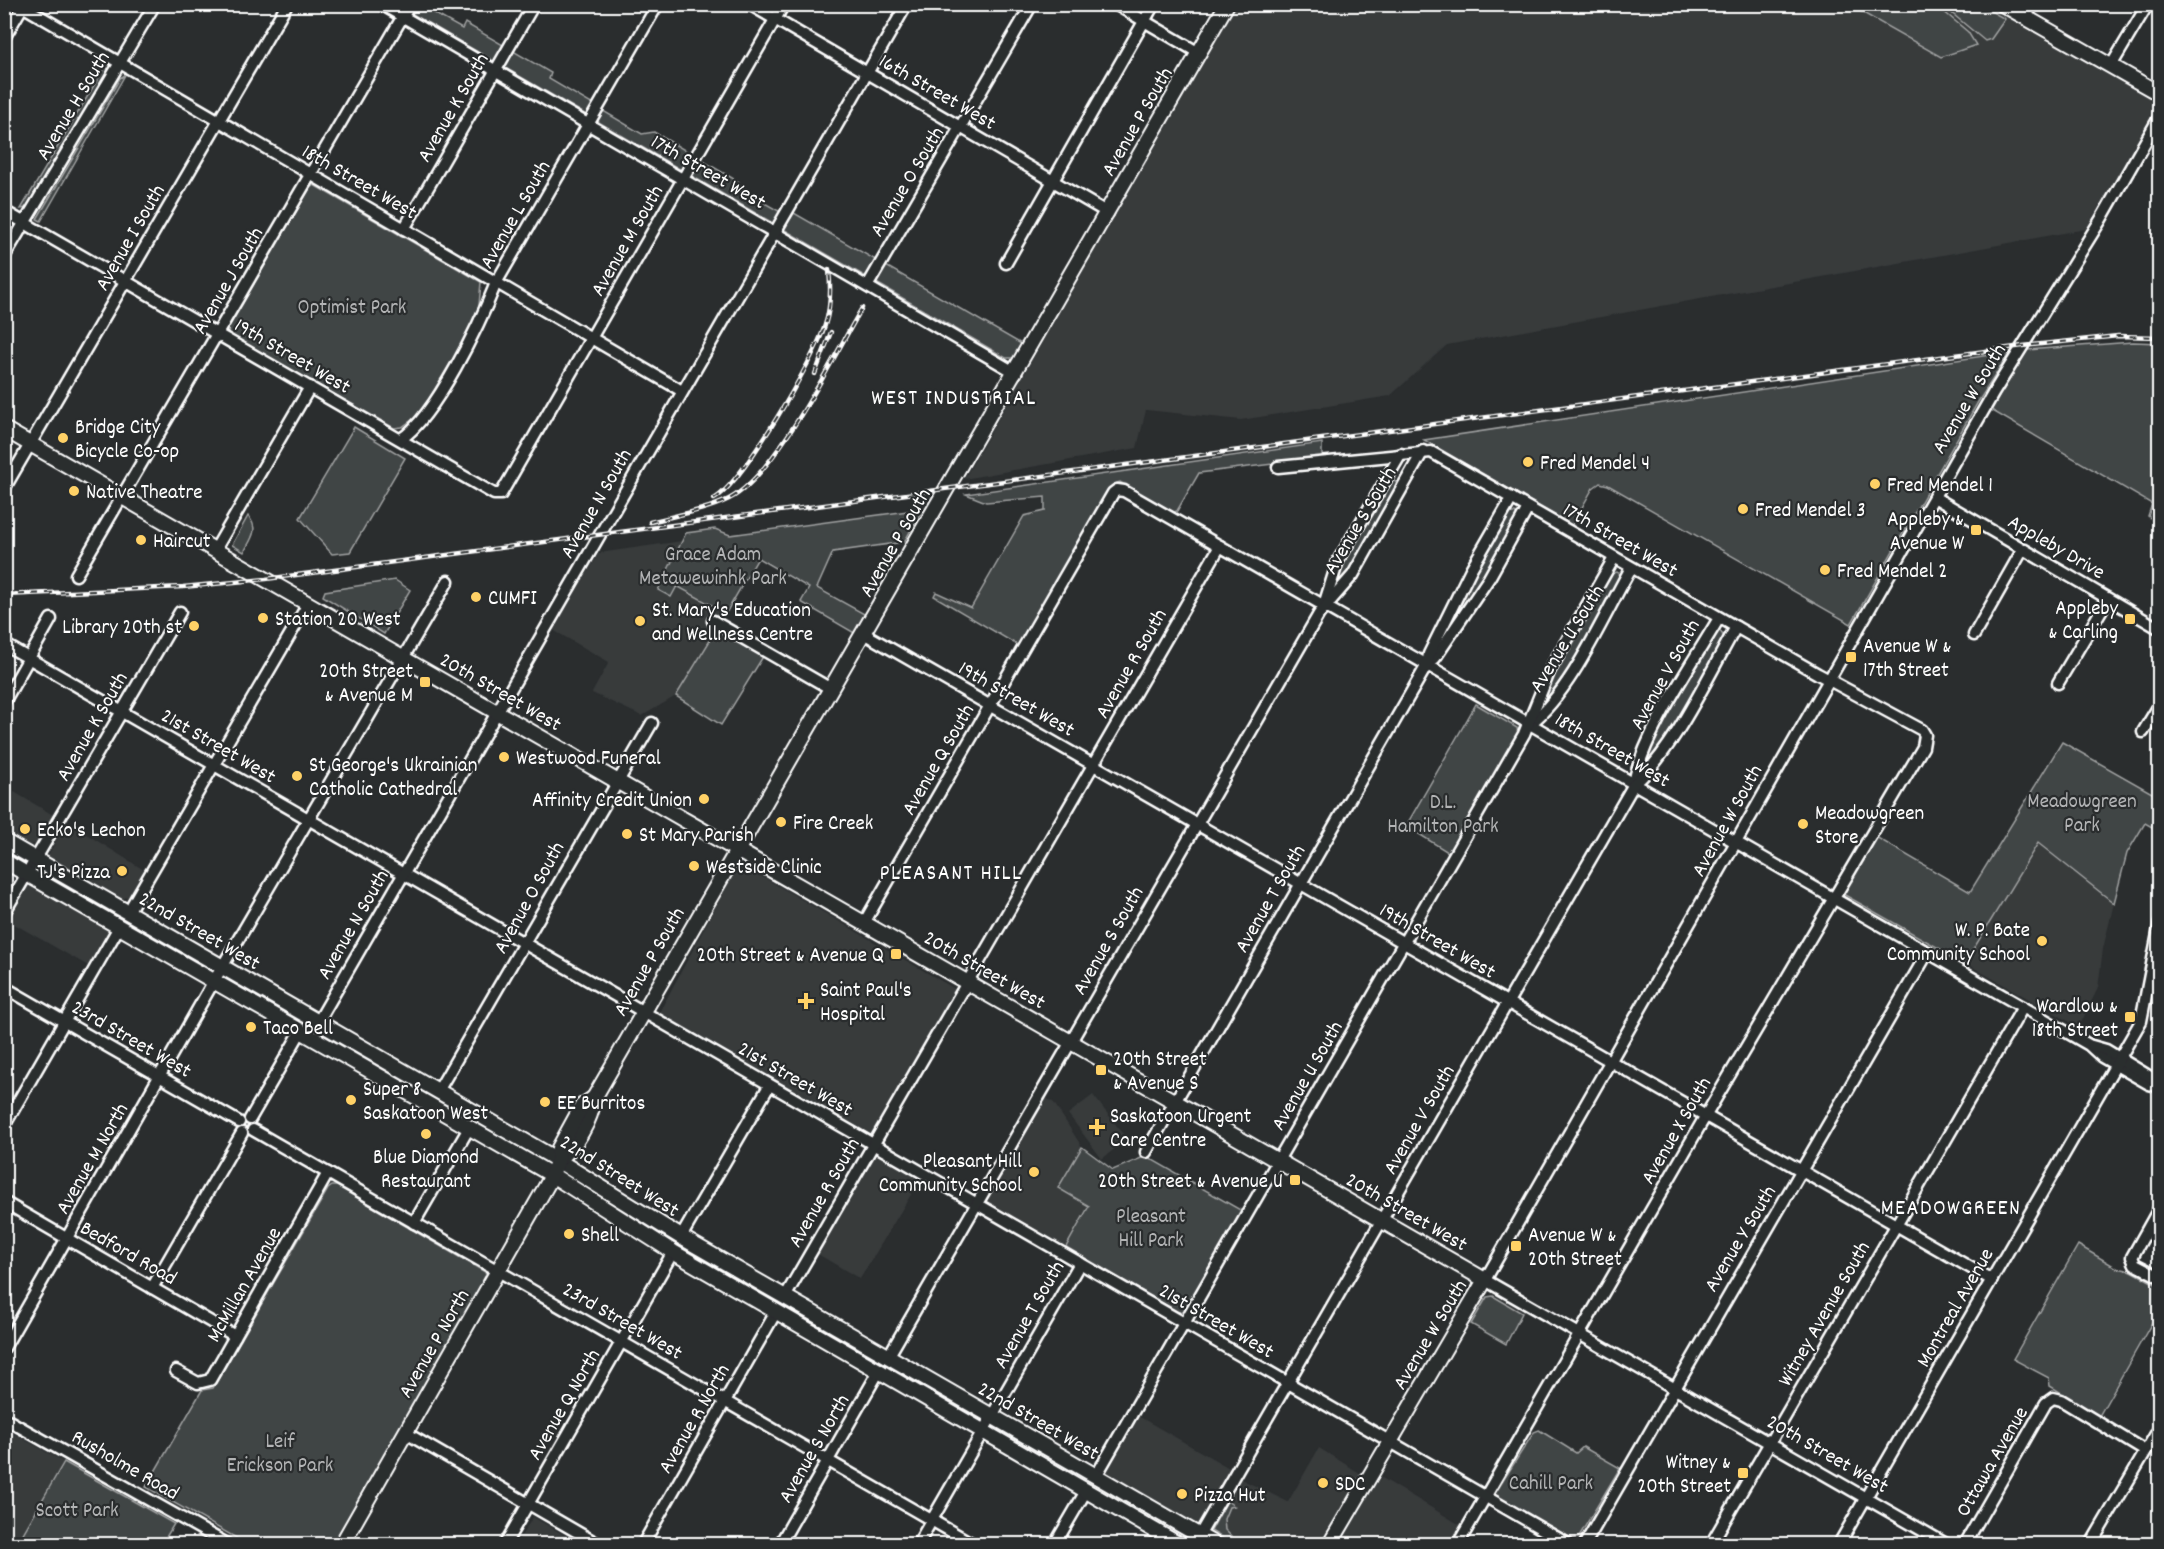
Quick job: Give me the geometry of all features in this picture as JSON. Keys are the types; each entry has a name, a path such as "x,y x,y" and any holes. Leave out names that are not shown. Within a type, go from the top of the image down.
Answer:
{"main road":[{"name":"Avenue P South","path":"558,1161 568,1153 580,1133 592,1111 594,1098 831,688 865,634 1227,4"},
{"path":"2002,4 2160,94"},
{"name":"20th Street West","path":"4,429 1485,1280"},
{"name":"22nd Street West","path":"4,842 438,1091 681,1237 1214,1545"},
{"name":"22nd Street West","path":"4,861 213,984 301,1031 552,1175 673,1252 1178,1545"},
{"name":"Avenue P North","path":"342,1545 558,1161"},
{"name":"Avenue W South","path":"1330,1545 1485,1280"}],"street":[{"name":"Avenue H South","path":"4,257 154,4"},
{"name":"Avenue I South","path":"4,489 287,4"},
{"name":"17th Street West","path":"381,4 1016,373"},
{"name":"Avenue J South","path":"76,575 410,4"},
{"name":"Avenue K South","path":"404,229 534,4"},
{"name":"Avenue L South","path":"401,439 425,418 482,319 496,283 658,4"},
{"name":"16th Street West","path":"748,4 1108,213"},
{"name":"Avenue M South","path":"501,494 784,4"},
{"name":"Avenue N South","path":"318,1022 907,4"},
{"name":"Avenue O South","path":"868,285 1032,4"},
{"path":"1115,4 1199,53"},
{"path":"1006,263 1154,4"},
{"path":"2025,18 2033,4"},
{"path":"2111,66 2148,4"},
{"name":"18th Street West","path":"22,5 119,64 682,391"},
{"path":"4,38 22,5"},
{"name":"Avenue W South","path":"1485,1280 1934,497 2160,116"},
{"name":"19th Street West","path":"4,212 494,494 501,494"},
{"path":"215,550 310,387"},
{"name":"17th Street West","path":"1423,451 1431,452 1828,680 1922,730 1925,735"},
{"path":"1278,467 1423,451"},
{"name":"Avenue S South","path":"1324,605 1353,575 1423,451"},
{"name":"Avenue S South","path":"888,1357 1324,605 1338,561 1401,454"},
{"path":"1392,470 1406,479"},
{"name":"18th Street West","path":"1118,490 1124,491 1324,605 2160,1085"},
{"name":"Avenue Q South","path":"864,923 1113,493 1118,490"},
{"name":"Appleby Drive","path":"1934,497 2160,628"},
{"name":"Avenue T South","path":"1427,665 1429,654 1471,569 1512,498"},
{"name":"Avenue T South","path":"1146,1152 1427,665 1435,658 1489,578 1528,508"},
{"name":"Avenue R South","path":"785,1297 1220,546"},
{"path":"1974,635 2023,549"},
{"name":"Avenue U South","path":"1096,1476 1530,724 1532,711 1550,670 1614,558"},
{"name":"Avenue U South","path":"1530,724 1540,716 1567,681 1632,568"},
{"path":"213,984 311,820 448,581"},
{"path":"2058,683 2108,599"},
{"path":"128,912 308,604"},
{"name":"Avenue K South","path":"4,913 180,612"},
{"name":"Avenue V South","path":"1199,1536 1634,784 1637,769 1649,739 1719,618"},
{"path":"4,702 51,619"},
{"path":"713,621 831,688"},
{"name":"Avenue V South","path":"1634,784 1645,776 1665,749 1736,627"},
{"name":"19th Street West","path":"865,634 1992,1280"},
{"name":"21st Street West","path":"4,644 1568,1545"},
{"path":"2143,732 2160,704"},
{"name":"Avenue O South","path":"438,1091 652,723"},
{"name":"Avenue X South","path":"1458,1545 1923,747 1925,735"},
{"name":"Montreal Avenue","path":"1839,1545 2140,1021 2155,976 2160,923"},
{"path":"4,1126 119,927"},
{"name":"Avenue Y South","path":"1585,1545 1928,952"},
{"name":"Avenue M North","path":"4,1348 213,984"},
{"name":"23rd Street West","path":"4,987 973,1545"},
{"name":"Witney Avenue South","path":"1711,1545 2023,1007"},
{"path":"152,1288 301,1031"},
{"path":"681,1237 769,1086"},
{"path":"414,1222 469,1128"},
{"name":"McMillan Avenue","path":"176,1371 198,1383 210,1380 328,1173"},
{"name":"Bedford Road","path":"4,1202 235,1336"},
{"path":"2160,1207 2132,1257 2135,1264 2160,1278"},
{"name":"Avenue Q North","path":"505,1545 673,1252"},
{"name":"Avenue T South","path":"918,1545 1080,1263"},
{"name":"20th Street West","path":"1485,1280 1946,1545"},
{"name":"Avenue R North","path":"643,1545 776,1312"},
{"name":"Avenue S North","path":"780,1545 879,1371"},
{"name":"Ottawa Avenue","path":"1965,1545 2046,1403 2053,1398 2061,1400 2145,1451"},
{"name":"Rusholme Road","path":"4,1418 227,1544"},
{"path":"2091,1545 2160,1427"},
{"path":"406,1433 598,1545"},
{"path":"1055,1545 1086,1491"}],"shaded area":[{"path":"1235,5 1988,5 2154,100 2157,107 2086,229 1447,345 1390,396 1241,420 1146,410 1137,448 964,479"},
{"name":"St. Mary's Education and Wellness Centre","path":"682,541 663,577 726,613 676,696 642,716 592,693 609,662 553,630 599,553"},
{"path":"4,786 53,815 35,844 30,845 5,833"},
{"path":"67,822 144,870 129,896 122,899 47,857"},
{"name":"W. P. Bate Community School","path":"2038,843 2114,903 2103,949 2098,988 2079,1027 1965,963"},
{"name":"Saint Paul's Hospital","path":"739,863 955,989 871,1134 659,1013"},
{"path":"30,884 108,929 109,935 90,967 7,920"},
{"name":"Saskatoon Urgent Care Centre","path":"1093,1095 1127,1139 1102,1159 1068,1114"},
{"name":"Pleasant Hill Community School","path":"1043,1096 1054,1103 1082,1147 1058,1188 1089,1206 1066,1247 984,1200"},
{"path":"873,1145 924,1173 860,1279 816,1253"},
{"path":"1138,1416 1231,1469 1239,1478 1288,1502 1319,1448 1376,1483 1382,1478 1462,1526 1452,1544 1229,1544 1106,1471"},
{"path":"4,1428 64,1462 17,1544 5,1544"},
{"path":"533,1517 580,1544 516,1544"}],"green space":[{"path":"397,5 419,5 462,29 465,23 551,73 549,79 642,134 654,132 739,182 736,187 791,218 794,213 1023,345 1014,358 1006,358"},
{"path":"1849,5 1936,5 1968,32 1976,45 1941,57"},
{"path":"1942,5 1980,5 2005,19 1991,39 1985,41"},
{"path":"106,65 108,70 26,208 21,209"},
{"path":"125,75 41,221 37,219 120,78"},
{"name":"Optimist Park","path":"314,185 481,282 478,317 420,414 402,427 394,428 229,334 228,328 310,188"},
{"path":"2133,342 2159,343 2159,525 2148,516 2152,504 1991,410 2027,350"},
{"path":"2010,352 1978,402 1851,624 1608,485 1600,483 1593,488 1572,525 1424,440"},
{"path":"354,427 405,458 350,552 332,554 300,518"},
{"path":"1322,443 1322,458 1199,473 1177,511 1174,512 1120,482 1114,484 1019,646 934,596 936,592 971,608 1024,516 1045,511 1045,497 986,502 966,494"},
{"path":"1391,480 1396,482 1397,488 1351,569 1334,591 1342,563"},
{"name":"Grace Adam Metawewinhk Park","path":"923,509 904,542 833,552 817,588 866,615 856,634 801,602 809,588 758,558 726,613 677,586 671,597 658,590 686,533 715,529 730,535"},
{"path":"1509,513 1515,513 1518,517 1485,577 1439,642 1475,571"},
{"path":"248,516 254,530 244,552 232,545"},
{"path":"1617,572 1620,574 1620,580 1565,676 1538,713 1555,672 1611,574"},
{"path":"395,580 410,590 384,634 323,596 325,591"},
{"path":"717,629 764,655 721,725 676,696"},
{"path":"1720,631 1725,638 1670,735 1640,773 1657,734 1715,633"},
{"name":"D.L. Hamilton Park","path":"1476,704 1517,728 1518,733 1451,854 1406,826"},
{"name":"Meadowgreen Park","path":"2062,742 2159,797 2159,831 2145,823 2127,853 2114,903 2038,843 1965,963 1843,894 1876,837 1970,892"},
{"name":"Pleasant Hill Park","path":"1082,1147 1113,1170 1146,1156 1242,1211 1184,1311 1178,1312 1066,1247 1089,1206 1058,1188"},
{"name":"Leif Erickson Park","path":"337,1186 485,1272 487,1278 333,1544 247,1544 146,1487 202,1390 213,1388 328,1189"},
{"path":"2078,1245 2117,1268 2132,1271 2159,1286 2159,1310 2099,1416 2050,1386 2049,1378 2013,1359"},
{"path":"1493,1296 1522,1313 1506,1344 1471,1324 1487,1297"},
{"name":"Cahill Park","path":"1539,1430 1576,1453 1583,1447 1620,1468 1578,1538 1573,1539 1494,1495 1534,1432"},
{"name":"Scott Park","path":"64,1462 174,1524 162,1544 17,1544"},
{"path":"1227,1501 1234,1506 1229,1507 1224,1519 1225,1530 1239,1544 1232,1544 1211,1531"}],"railway":[{"path":"714,499 726,489 759,446 793,391 819,341 827,318 830,298 829,270"},
{"path":"650,522 720,503 747,486 766,466 784,441 820,384 862,308"},
{"path":"815,374 831,332"},
{"path":"4,595 183,587 266,579 2023,346 2118,336 2160,337"}],"place":[{"name":"Bridge City Bicycle Co-op","path":"63,438"},
{"name":"Fred Mendel 4","path":"1528,462"},
{"name":"Fred Mendel 1","path":"1875,484"},
{"name":"Native Theatre","path":"74,491"},
{"name":"Fred Mendel 3","path":"1743,509"},
{"name":"Appleby & Avenue W","path":"1976,530"},
{"name":"Haircut","path":"141,540"},
{"name":"Fred Mendel 2","path":"1825,570"},
{"name":"CUMFI","path":"476,597"},
{"name":"Station 20 West","path":"263,618"},
{"name":"Appleby & Carling","path":"2130,619"},
{"name":"St. Mary's Education and Wellness Centre","path":"640,621"},
{"name":"Library 20th st","path":"194,626"},
{"name":"Avenue W & 17th Street","path":"1851,657"},
{"name":"20th Street & Avenue M","path":"425,682"},
{"name":"Westwood Funeral","path":"504,757"},
{"name":"St George's Ukrainian Catholic Cathedral","path":"297,776"},
{"name":"Affinity Credit Union","path":"704,799"},
{"name":"Fire Creek","path":"781,822"},
{"name":"Meadowgreen Store","path":"1803,824"},
{"name":"Ecko's Lechon","path":"25,829"},
{"name":"St Mary Parish","path":"627,834"},
{"name":"Westside Clinic","path":"694,866"},
{"name":"TJ's Pizza","path":"122,871"},
{"name":"W. P. Bate Community School","path":"2042,941"},
{"name":"20th Street & Avenue Q","path":"896,954"},
{"name":"Saint Paul's Hospital","path":"806,1001"},
{"name":"Wardlow & 18th Street","path":"2130,1017"},
{"name":"Taco Bell","path":"251,1027"},
{"name":"20th Street & Avenue S","path":"1101,1070"},
{"name":"Super 8 Saskatoon West","path":"351,1100"},
{"name":"EE Burritos","path":"545,1102"},
{"name":"Saskatoon Urgent Care Centre","path":"1097,1127"},
{"name":"Blue Diamond Restaurant","path":"426,1134"},
{"name":"Pleasant Hill Community School","path":"1034,1172"},
{"name":"20th Street & Avenue U","path":"1295,1180"},
{"name":"Shell","path":"569,1234"},
{"name":"Avenue W & 20th Street","path":"1516,1246"},
{"name":"Witney & 20th Street","path":"1743,1473"},
{"name":"SDC","path":"1323,1483"},
{"name":"Pizza Hut","path":"1182,1494"}],"district":[{"name":"WEST INDUSTRIAL","path":"954,396"},
{"name":"PLEASANT HILL","path":"951,871"},
{"name":"MEADOWGREEN","path":"1951,1206"}]}
